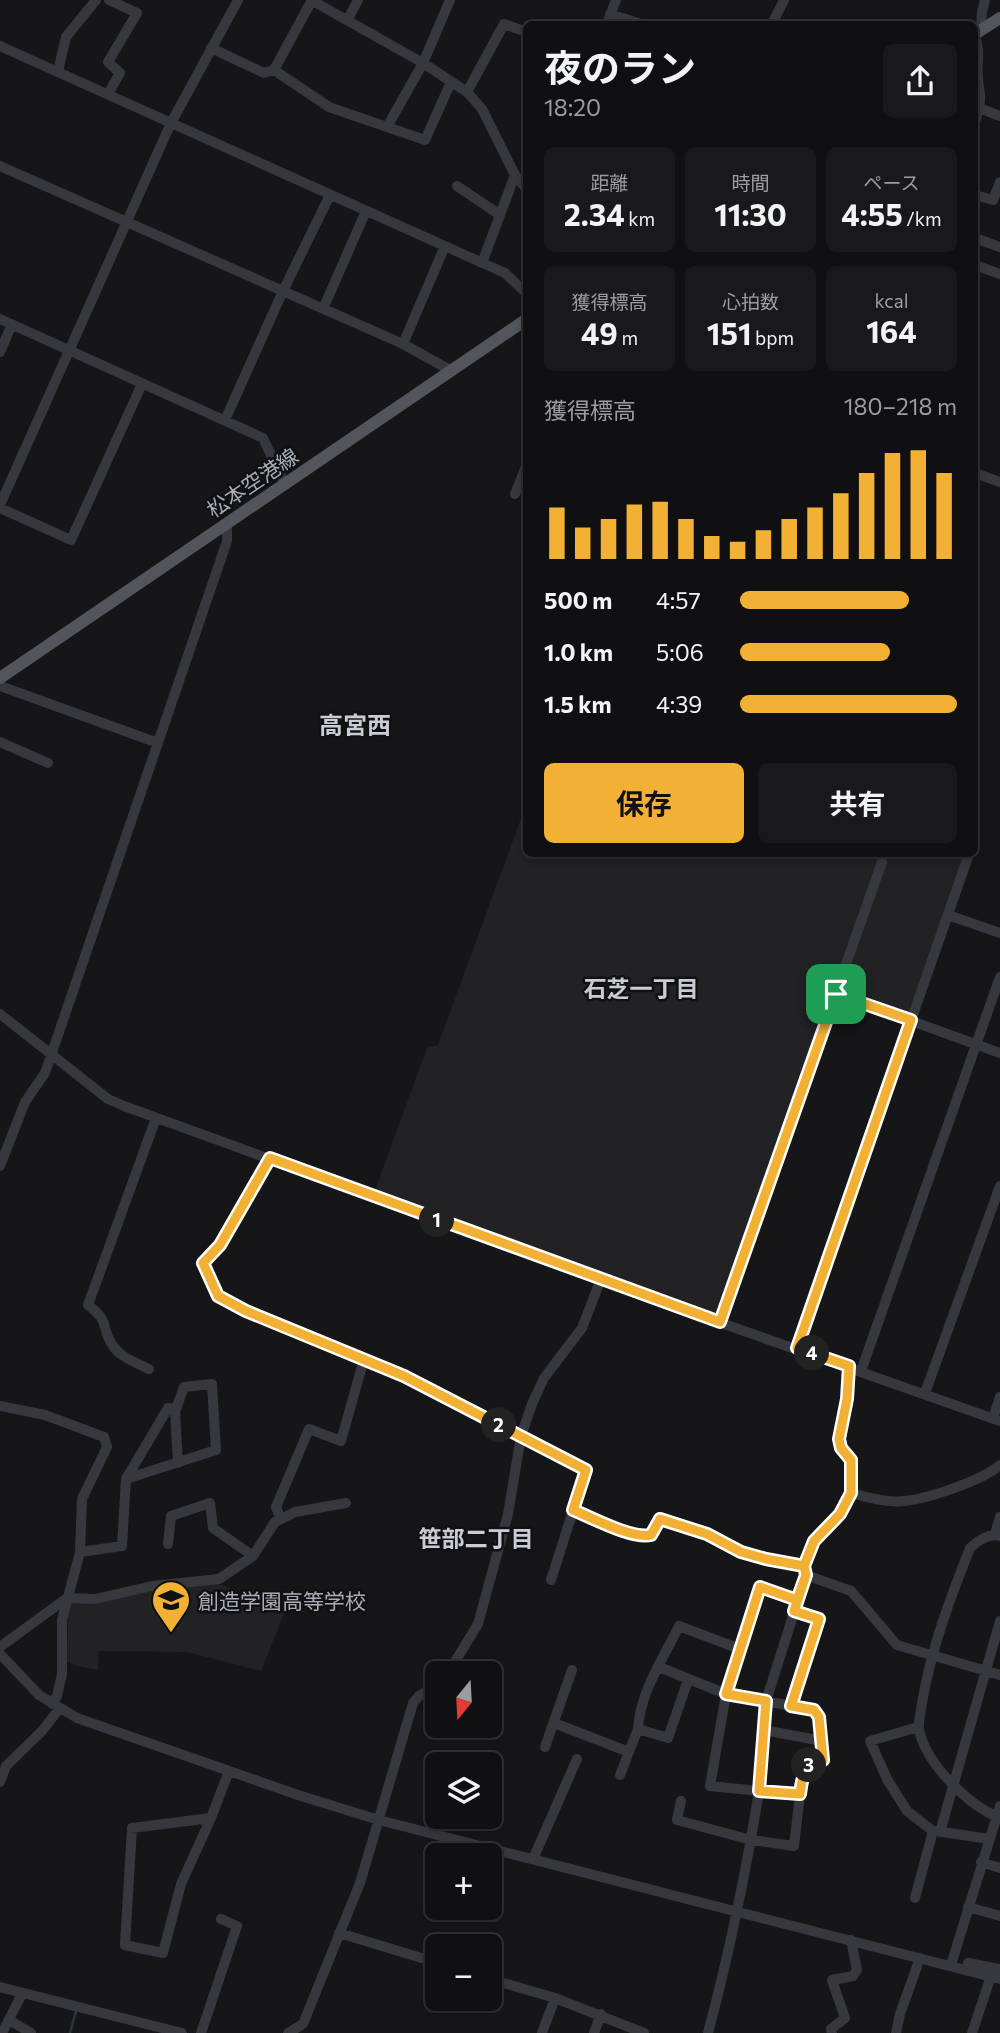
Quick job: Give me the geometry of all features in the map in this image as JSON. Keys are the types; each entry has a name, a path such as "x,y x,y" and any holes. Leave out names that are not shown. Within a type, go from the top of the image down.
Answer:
{"main road":[{"path":"978,33 1000,18"},
{"name":"松本空港線","path":"0,678 523,322"}],"street":[{"path":"58,71 66,37 96,0"},
{"path":"108,0 136,13 108,62 120,73 108,94"},
{"path":"142,384 71,540 0,506 68,349 172,123 238,0"},
{"path":"211,48 264,73 274,70 312,0 423,63 467,92 482,109 515,175 523,185"},
{"path":"348,19 358,0"},
{"path":"387,127 423,63 450,0"},
{"path":"608,19 616,0"},
{"path":"774,21 784,0"},
{"path":"978,30 985,0"},
{"path":"467,92 504,24 523,31"},
{"path":"978,40 978,81 982,94 978,112"},
{"path":"0,46 505,273 523,290"},
{"path":"274,70 329,107 425,140 451,82"},
{"path":"979,108 1000,116"},
{"path":"0,166 402,344 450,370"},
{"path":"482,263 515,175"},
{"path":"978,196 993,200 1000,181"},
{"path":"457,186 500,215"},
{"path":"225,420 330,195"},
{"path":"323,309 366,211"},
{"path":"978,239 1000,247"},
{"path":"402,344 445,246"},
{"path":"978,266 1000,274"},
{"path":"0,319 263,438 285,485"},
{"path":"0,352 12,324"},
{"path":"978,473 1000,482"},
{"path":"515,494 523,474"},
{"path":"0,1166 4,1146 25,1102 45,1073 227,541 227,523"},
{"path":"0,686 158,743"},
{"path":"0,742 48,763"},
{"path":"797,1348 968,857"},
{"path":"720,1322 882,862"},
{"path":"948,915 1000,933"},
{"path":"861,1371 1000,977"},
{"path":"836,994 1000,1053"},
{"path":"0,1014 108,1099 156,1118 996,1419 1000,1397"},
{"path":"149,1369 120,1354 110,1342 105,1322 88,1305 156,1118"},
{"path":"270,1158 220,1245 203,1263 218,1296 246,1311 404,1376 586,1470 551,1580"},
{"path":"925,1394 1000,1186"},
{"path":"455,1661 478,1624 508,1514 521,1436 532,1404 544,1378 582,1328 601,1279"},
{"path":"281,1519 276,1507 309,1429 341,1441 364,1359"},
{"path":"708,2033 724,1974 751,1840 759,1791 766,1701 814,1541 840,1514 851,1493 851,1460 841,1448 839,1439 847,1399 849,1366"},
{"path":"127,1479 178,1463 216,1450 212,1384 184,1387 176,1409 178,1463"},
{"path":"0,1406 45,1415 104,1437 107,1447 82,1499 80,1552 62,1620 62,1674 56,1706 42,1731 6,1766 0,1782"},
{"path":"80,1552 122,1546 127,1479 169,1408 176,1409"},
{"path":"851,1493 885,1501 906,1501 969,1483 984,1477 1000,1465"},
{"path":"168,1544 171,1516 210,1503 214,1528 253,1556"},
{"path":"0,1647 67,1598 95,1599 152,1586 219,1579 253,1556 275,1522 305,1509 346,1503"},
{"path":"573,1510 632,1534 645,1536 651,1535 660,1519 707,1534 741,1552 805,1570 851,1591 897,1645 1000,1675"},
{"path":"951,1963 981,1862 999,1814 954,1786 934,1761 918,1727 931,1657 970,1548 978,1540 998,1535 1000,1517"},
{"path":"791,1706 819,1619 760,1587 726,1694 710,1786 800,1794"},
{"path":"915,1898 954,1786 998,1636 1000,1621"},
{"path":"620,1775 638,1729 639,1712 678,1626 740,1649"},
{"path":"0,1654 23,1680 56,1706 97,1726 379,1820 851,1941 997,1975 972,2033"},
{"path":"659,1667 726,1694 814,1710 819,1717 823,1760 808,1766 803,1774 794,1846 751,1840 677,1820 681,1801"},
{"path":"545,1747 572,1670"},
{"path":"638,1729 668,1738 688,1680"},
{"path":"288,2033 305,2028 360,1883 413,1703 425,1692"},
{"path":"554,1723 629,1752"},
{"path":"918,1727 870,1741 887,1779 907,1811 937,1831"},
{"path":"764,1730 822,1741"},
{"path":"533,1859 577,1759"},
{"path":"211,1818 132,1828 125,1945 163,1953 181,1884 211,1818 229,1771"},
{"path":"920,1829 989,1839"},
{"path":"981,1862 1000,1868"},
{"path":"968,1907 1000,1916"},
{"path":"201,2033 237,1926 221,1919"},
{"path":"339,1933 425,1959"},
{"path":"832,2033 831,2029 845,2018 832,1980 853,1976 858,1970 851,1941"},
{"path":"896,2033 920,1958"},
{"path":"502,1983 601,2014 644,2033"},
{"path":"0,1987 179,2033"},
{"path":"2,2033 22,1994"},
{"path":"541,2033 555,1998"},
{"path":"594,2033 601,2014"},
{"path":"9,2020 31,2033"}],"shaded area":[{"path":"523,813 523,857 964,857 908,1014 836,989 720,1315 375,1190 427,1048 438,1045"},
{"name":"創造学園高等学校","path":"215,1583 286,1609 261,1671 187,1652 99,1651 98,1670 67,1661 68,1617 72,1602 171,1586"}],"waterway":[{"path":"70,2033 76,2011"}],"place":[{"name":"創造学園高等学校","path":"171,1634"}],"district":[{"name":"高宮西","path":"355,724"},
{"name":"石芝一丁目","path":"641,988"},
{"name":"笹部二丁目","path":"476,1538"}],"route":[{"path":"836,994 720,1322 270,1158 220,1245 203,1263 218,1296 246,1311 404,1376 586,1470 573,1510 632,1534 645,1536 651,1535 660,1519 707,1534 741,1552 804,1566 806,1575 794,1611 819,1619 791,1706 814,1710 819,1717 823,1760 808,1766 803,1774 800,1794 759,1791 766,1701 726,1694 760,1587 797,1600 806,1575 804,1566 814,1541 840,1514 851,1493 851,1460 841,1448 839,1439 847,1399 849,1366 797,1348 911,1020 836,994"}]}
